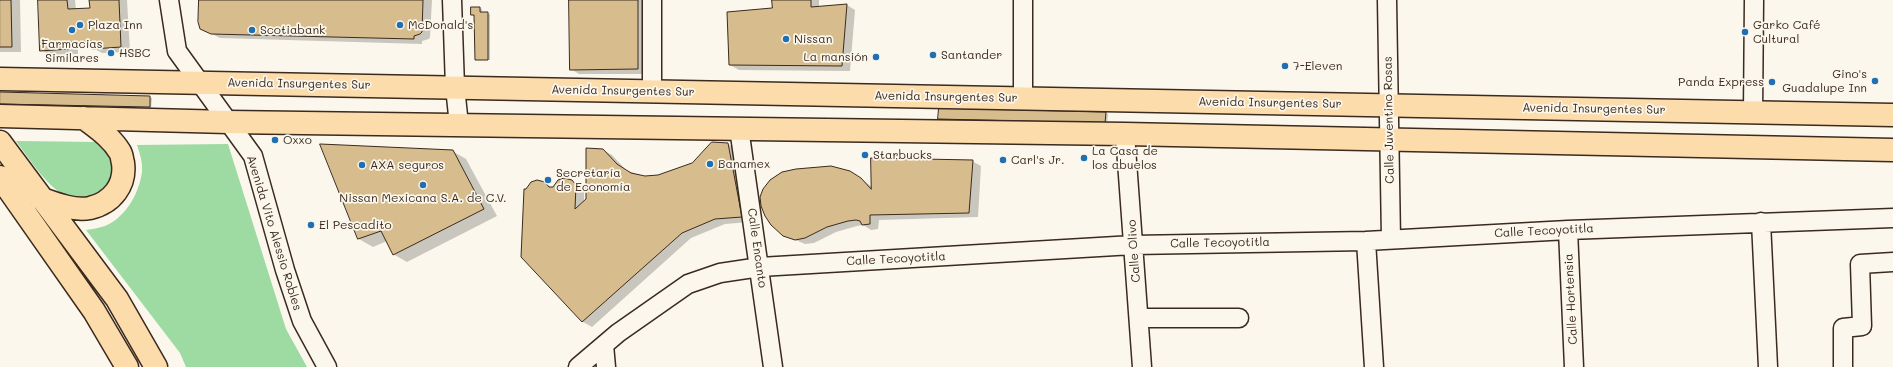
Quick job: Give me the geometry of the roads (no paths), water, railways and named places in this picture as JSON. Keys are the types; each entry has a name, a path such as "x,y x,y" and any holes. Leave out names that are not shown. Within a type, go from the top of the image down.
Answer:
{"main road":[{"name":"Avenida Insurgentes Sur","path":"0,79 1893,115"},
{"path":"0,116 228,122 1126,134 1893,150"},
{"path":"42,199 63,206 90,208 112,196 120,186 124,174 121,153 106,134 84,118"},
{"path":"0,142 117,299 156,367"},
{"path":"2,183 94,311 127,367"}],"street":[{"name":"Avenida Vito Alessio Robles","path":"169,0 177,51 252,156 285,270 302,321 327,367"},
{"path":"452,0 455,87 459,125"},
{"path":"652,0 652,91"},
{"path":"1023,0 1023,99"},
{"name":"Calle Juventino Rosas","path":"1387,0 1391,239"},
{"path":"1753,113 1754,0"},
{"name":"Calle Encanto","path":"739,128 760,267 773,367"},
{"name":"Calle Olivo","path":"1126,134 1142,367"},
{"name":"Calle Tecoyotitla","path":"578,367 604,344 688,284 720,273 760,267 1133,244 1366,241 1568,230 1893,218"},
{"path":"1761,222 1768,367"},
{"name":"Calle Hortensia","path":"1568,230 1574,367"},
{"path":"1366,241 1374,367"},
{"path":"1844,367 1843,328 1862,326 1860,264 1893,262"},
{"path":"1139,318 1239,318"},
{"path":"604,344 606,367"}],"place":[{"name":"Plaza Inn","path":"80,25"},
{"name":"McDonald's","path":"400,25"},
{"name":"Farmacias Similares","path":"72,30"},
{"name":"Scotiabank","path":"252,30"},
{"name":"Garko Café Cultural","path":"1745,32"},
{"name":"Nissan","path":"786,39"},
{"name":"HSBC","path":"111,53"},
{"name":"Santander","path":"933,55"},
{"name":"La mansión","path":"876,57"},
{"name":"7-Eleven","path":"1285,66"},
{"name":"Gino's Guadalupe Inn","path":"1875,81"},
{"name":"Panda Express","path":"1772,82"},
{"name":"Oxxo","path":"275,140"},
{"name":"Starbucks","path":"865,155"},
{"name":"La Casa de los abuelos","path":"1084,158"},
{"name":"Carl's Jr.","path":"1003,160"},
{"name":"Banamex","path":"710,164"},
{"name":"AXA seguros","path":"362,165"},
{"name":"Secretaría de Economía","path":"548,180"},
{"name":"Nissan Mexicana S.A. de C.V.","path":"423,185"},
{"name":"El Pescadito","path":"311,225"}]}
